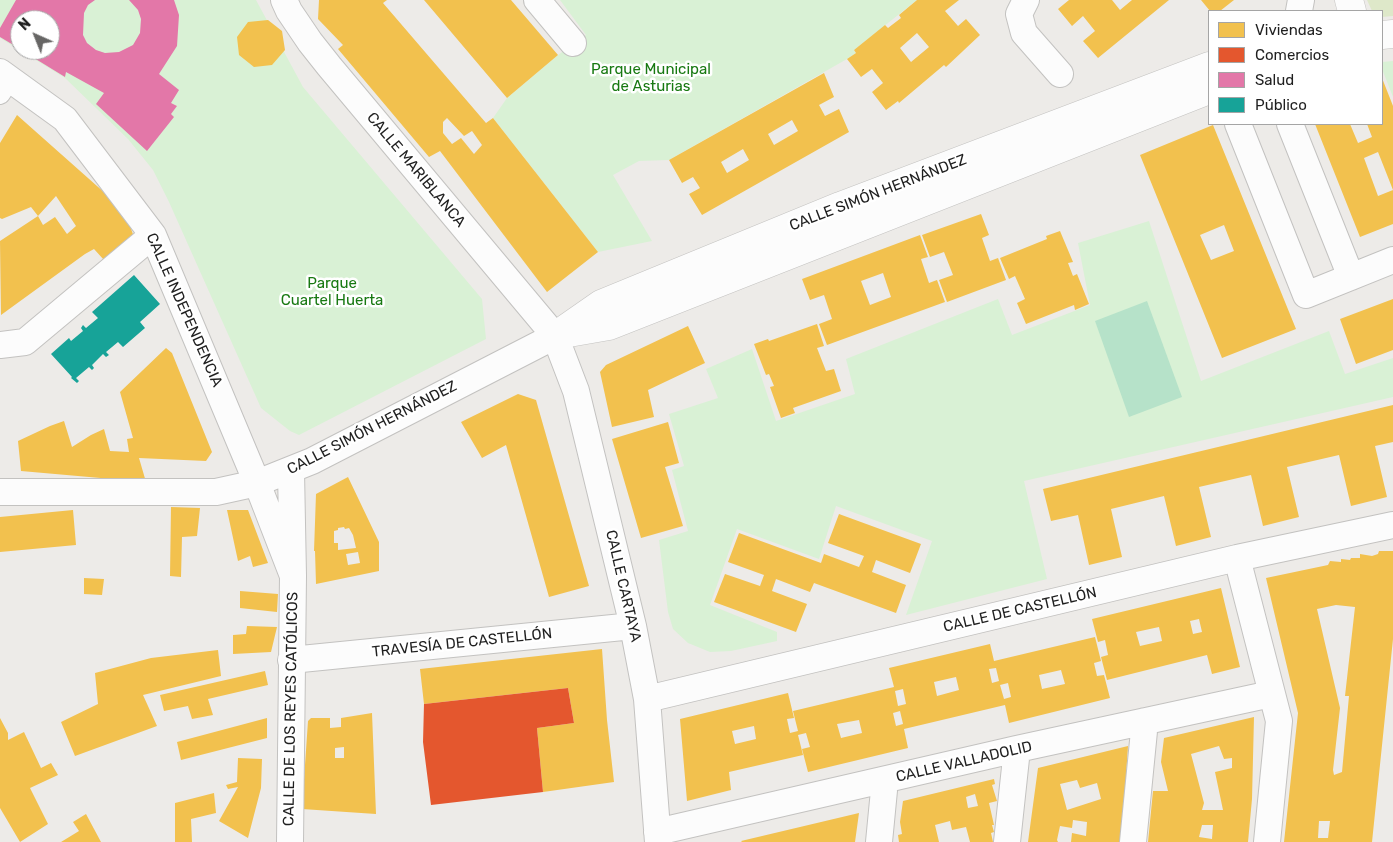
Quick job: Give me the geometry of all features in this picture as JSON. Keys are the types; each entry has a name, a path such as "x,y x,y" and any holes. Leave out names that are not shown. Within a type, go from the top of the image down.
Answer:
{"street":[{"name":"CALLE MARIBLANCA","path":"284,0 289,11 310,42 329,66 555,336"},
{"path":"537,0 573,43"},
{"path":"1026,0 1019,14 1024,32 1060,74"},
{"name":"CALLE SIMÓN HERNÁNDEZ","path":"0,492 216,492 291,471 555,336 600,304 847,204 1208,66"},
{"name":"CALLE INDEPENDENCIA","path":"3,82 65,119 153,235 257,482"},
{"name":"CALLE SIMÓN HERNÁNDEZ","path":"555,336 609,326 1208,90"},
{"path":"1238,125 1306,295 1393,260"},
{"path":"1290,125 1351,277"},
{"path":"0,345 25,342 153,235"},
{"name":"CALLE CARTAYA","path":"555,336 576,391 633,626 647,698 658,837"},
{"name":"CALLE DE LOS REYES CATÓLICOS","path":"290,842 293,576 291,471"},
{"name":"CALLE DE LOS REYES CATÓLICOS","path":"257,482 293,576"},
{"name":"CALLE DE CASTELLÓN","path":"647,698 1237,558 1393,525"},
{"path":"1237,558 1279,721 1267,842"},
{"name":"TRAVESÍA DE CASTELLÓN","path":"291,660 633,626"},
{"name":"CALLE VALLADOLID","path":"658,837 1017,749 1271,694"},
{"path":"1133,842 1145,721"},
{"path":"1007,842 1017,749"},
{"path":"879,842 885,780"}],"green space":[{"name":"Parque Cuartel Huerta","path":"0,0 256,0 303,87 482,299 486,339 299,435 290,431 261,408 153,170 128,139 65,78 36,60 60,60 60,10 10,10 10,44 0,38"},
{"name":"Parque Municipal de Asturias","path":"560,0 917,0 854,50 856,53 847,59 669,160 639,161 613,175 652,241 598,252 493,118 507,98 558,55 586,35"},
{"path":"1367,0 1393,0 1393,16 1383,17 1383,10 1372,10"},
{"path":"1393,61 1393,97 1383,72 1383,62"},
{"path":"1149,221 1201,381 1329,331 1345,374 1393,358 1393,397 1024,481 1047,579 906,615 932,541 836,506 819,559 737,529 710,605 777,632 777,641 731,651 710,652 688,643 673,629 668,612 659,540 688,531 672,470 684,466 669,414 718,398 706,369 752,349 776,421 855,394 846,359 998,299 1012,335 1090,305 1078,243"},
{"path":"1147,301 1182,397 1129,417 1095,321"}],"building: Viviendas":[{"path":"319,0 387,0 383,3 486,123 493,118 598,252 547,292 440,151 429,157 338,49 343,45 318,19","holes":["447,118 464,136 472,131 482,145 474,154 461,138 452,144 443,133 443,122"]},
{"path":"424,0 511,0 558,55 507,98"},
{"path":"917,0 959,0 945,11 958,26 966,19 980,35 946,67 944,65 899,103 898,101 886,110 872,92 883,83 872,69 861,77 847,59 856,53 854,50 885,25 888,28 901,18 899,15","holes":["917,33 929,47 911,62 900,48"]},
{"path":"1069,0 1112,0 1120,10 1132,0 1169,0 1098,58 1083,41 1095,31 1083,16 1072,26 1058,9"},
{"path":"1201,0 1234,0 1221,10 1209,10"},
{"path":"268,20 282,31 285,50 272,65 254,67 239,55 237,37 248,22"},
{"path":"824,73 834,97 819,105 825,116 839,109 849,132 702,215 689,194 700,188 693,177 682,183 669,160","holes":["792,120 798,131 774,145 768,134","743,149 749,160 727,173 721,162"]},
{"path":"1383,81 1393,106 1393,190 1393,224 1360,237 1315,125 1350,125 1358,143 1372,137 1367,125 1383,125","holes":["1378,152 1393,190 1378,196 1364,158"]},
{"path":"17,115 106,194 130,226 134,237 104,260 94,249 85,254 1,315 0,241 38,216 31,207 2,219 0,218 0,143","holes":["56,196 76,226 67,234 55,217 43,225 38,216"]},
{"path":"1213,125 1296,329 1222,358 1140,155","holes":["1224,225 1234,251 1211,260 1200,235"]},
{"path":"981,214 989,235 982,238 990,261 998,258 1006,280 947,302 939,280 953,275 944,252 930,257 922,235"},
{"path":"1060,231 1073,262 1068,263 1073,276 1077,274 1089,304 1075,310 1074,305 1026,324 1017,303 1025,299 1015,276 1009,279 1000,258 1047,239 1046,236"},
{"path":"920,235 928,257 921,259 929,283 937,280 945,302 827,345 819,324 832,319 824,295 810,300 802,279","holes":["883,273 891,297 870,305 861,281"]},
{"path":"1393,299 1393,350 1356,364 1340,319"},
{"path":"817,324 824,346 817,348 826,371 834,369 841,391 793,408 795,413 781,418 770,387 774,386 769,374 766,375 754,344 768,339 769,341"},
{"path":"688,326 705,363 648,390 654,417 612,427 600,372 606,365"},
{"path":"166,348 172,353 212,452 206,461 139,458 146,482 21,471 18,441 64,421 72,447 104,429 110,451 129,452 127,439 133,438 120,392"},
{"path":"518,394 536,400 589,586 549,597 506,445 482,458 461,422"},
{"path":"1393,405 1393,442 1375,446 1387,497 1351,506 1339,455 1287,467 1299,517 1263,526 1251,475 1199,487 1211,537 1176,546 1164,496 1111,509 1122,557 1089,565 1078,515 1051,521 1043,489"},
{"path":"668,422 679,463 665,467 683,526 641,538 612,439"},
{"path":"348,477 379,542 379,571 316,584 314,551 316,494","holes":["344,527 345,529 349,528 356,548 338,550 338,543 334,543 334,531","358,552 360,563 348,565 346,554"]},
{"path":"171,507 200,508 197,536 182,537 181,577 170,576"},
{"path":"73,510 76,545 0,552 0,517"},
{"path":"227,510 248,510 268,563 253,567 250,556 238,561"},
{"path":"839,514 921,544 910,573 876,560 872,572 906,585 896,613 814,583 810,592 776,579 772,591 807,604 796,632 714,602 725,574 760,586 764,575 728,562 739,533 821,563 824,554 859,567 864,556 828,543"},
{"path":"1379,551 1393,551 1393,639 1372,842 1284,842 1298,713 1266,578 1328,565 1330,561 1341,562 1341,559 1360,558 1360,554 1372,556 1378,554","holes":["1336,605 1355,607 1345,696 1349,696 1342,772 1334,775 1340,708 1317,609","1319,821 1330,821 1328,838 1318,838"]},
{"path":"84,578 104,579 102,595 84,594"},
{"path":"1221,588 1240,667 1212,674 1207,655 1107,680 1101,657 1108,655 1105,640 1098,642 1092,619","holes":["1199,619 1202,632 1193,634 1190,621","1159,627 1162,641 1140,646 1136,632"]},
{"path":"240,591 278,594 277,612 240,608"},
{"path":"247,626 277,627 271,652 233,654 233,635 246,634"},
{"path":"1095,637 1101,661 1094,663 1097,676 1104,675 1110,698 1009,723 1005,705 904,729 908,748 808,772 802,749 810,747 806,733 798,735 803,755 729,772 731,790 687,801 680,719 788,693 794,718 787,719 790,733 798,731 793,711 894,687 889,668 990,644 994,661","holes":["996,668 999,681 992,683 989,669","1061,670 1065,684 1042,689 1039,675","956,677 959,690 937,696 934,682","1008,683 1011,697 1004,699 1000,685","903,689 906,704 898,706 895,691","900,711 903,724 896,726 893,713","859,720 862,733 841,738 837,724","754,726 756,739 735,744 732,731"]},
{"path":"602,649 614,782 543,792 537,728 574,723 568,688 424,704 420,669"},
{"path":"218,650 221,676 143,695 157,726 75,756 61,722 98,704 95,673 151,658"},
{"path":"265,671 268,685 208,699 213,715 192,719 188,706 164,711 160,695"},
{"path":"372,713 376,814 302,809 308,721 311,718 330,718 330,728 341,727 341,718","holes":["344,747 344,758 335,758 335,748"]},
{"path":"1254,717 1252,799 1248,842 1148,842 1153,791 1168,791 1161,762 1164,738","holes":["1219,746 1224,759 1232,758 1232,768 1215,772 1223,810 1202,810 1204,803 1191,754","1202,825 1213,825 1212,839 1199,837"]},
{"path":"0,718 8,733 8,740 24,732 41,768 51,763 58,775 30,788 48,824 20,842 0,808"},
{"path":"267,718 267,738 181,760 177,742"},
{"path":"1128,746 1125,793 1130,793 1124,842 1071,842 1072,833 1086,836 1087,822 1073,820 1072,828 1060,826 1058,842 1028,842 1038,768","holes":["1077,780 1080,788 1097,783 1101,799 1067,810 1060,784"]},
{"path":"238,758 262,759 261,788 248,838 219,821 238,787 228,789 226,785 237,782"},
{"path":"994,779 995,784 992,785 997,801 989,803 994,825 992,825 994,832 991,833 993,842 970,842 966,827 952,830 950,821 935,825 939,842 899,842 898,835 902,834 900,822 903,801","holes":["975,794 978,806 968,808 966,797"]},
{"path":"214,793 216,813 191,819 192,842 175,842 175,803"},
{"path":"859,813 855,842 741,841"},
{"path":"86,814 101,842 61,842 79,831 73,822"}],"building: Comercios":[{"path":"568,688 574,723 537,728 543,792 431,805 423,742 424,704"}],"building: Salud":[{"path":"16,0 95,0 88,5 84,13 83,35 87,43 96,50 105,53 119,52 133,45 140,33 141,19 138,10 129,0 174,0 179,15 177,46 159,74 179,90 171,103 177,106 171,114 174,117 147,151 96,104 104,93 66,72 65,77 37,60 60,60 60,10 10,10"},
{"path":"10,10 10,43 0,37 0,28"}],"building: Público":[{"path":"134,275 160,304 140,322 145,328 123,347 118,342 106,352 109,355 106,357 103,354 92,365 94,368 92,370 89,367 76,378 79,381 77,383 51,354 69,338 71,341 83,331 81,328 83,325 86,328 98,318 92,312"}]}
